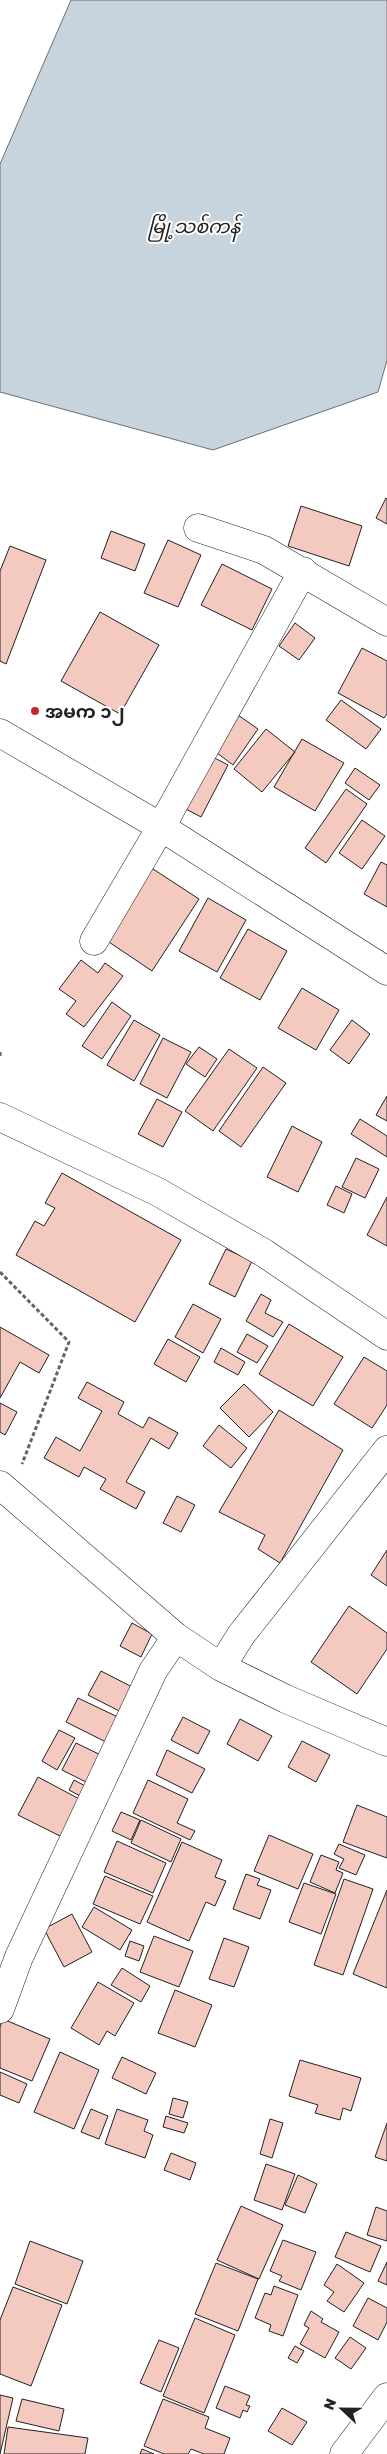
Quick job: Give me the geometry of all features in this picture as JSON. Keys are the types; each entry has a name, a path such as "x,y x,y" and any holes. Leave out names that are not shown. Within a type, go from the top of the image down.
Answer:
{"street":[{"path":"198,528 264,550 303,571 387,622"},
{"path":"94,941 162,828 303,571"},
{"path":"0,733 162,828 387,972"},
{"path":"0,1117 158,1192 264,1253 387,1336"},
{"path":"222,1667 241,1636 387,1450"},
{"path":"6,1489 176,1637 222,1667 286,1699 387,1742"},
{"path":"0,2009 19,1957 153,1670 176,1637"},
{"path":"344,2454 387,2397"}],"path":[{"path":"0,1052 0,1057"},
{"path":"0,1272 69,1342 6,1489"}],"water":[{"name":"မြို့သစ်ကန်","path":"71,0 387,0 387,360 378,392 213,450 0,392 0,164"}],"building":[{"path":"387,499 387,524 376,518"},
{"path":"301,506 362,526 349,566 288,546"},
{"path":"111,531 145,544 135,571 101,558"},
{"path":"168,540 201,555 178,607 144,593"},
{"path":"10,546 46,560 6,664 0,661 0,571"},
{"path":"222,564 272,589 252,630 201,605"},
{"path":"100,612 159,645 120,714 61,681"},
{"path":"295,623 315,638 299,660 279,646"},
{"path":"362,648 387,661 387,714 384,718 338,693"},
{"path":"341,700 381,729 366,749 326,720"},
{"path":"238,715 258,729 233,765 213,750"},
{"path":"266,729 295,752 262,792 234,769"},
{"path":"302,739 344,763 315,811 274,787"},
{"path":"211,756 228,765 201,817 184,808"},
{"path":"355,768 380,785 369,800 345,783"},
{"path":"346,789 367,804 326,863 305,848"},
{"path":"362,820 385,836 362,869 339,853"},
{"path":"381,862 387,865 387,907 364,894"},
{"path":"150,867 199,899 152,971 103,938"},
{"path":"208,898 246,920 217,972 179,951"},
{"path":"248,929 287,951 260,1000 220,978"},
{"path":"81,960 98,973 105,963 123,976 84,1027 66,1014 76,1001 59,989"},
{"path":"302,988 339,1010 316,1050 278,1028"},
{"path":"112,1002 131,1016 102,1059 82,1046"},
{"path":"134,1020 160,1035 134,1081 107,1065"},
{"path":"352,1020 370,1034 349,1064 330,1050"},
{"path":"163,1038 191,1052 167,1098 140,1084"},
{"path":"199,1047 217,1059 205,1077 186,1064"},
{"path":"229,1049 257,1068 213,1131 185,1111"},
{"path":"263,1067 286,1083 241,1147 219,1131"},
{"path":"387,1096 387,1121 376,1115"},
{"path":"157,1099 182,1112 163,1147 138,1134"},
{"path":"360,1119 387,1136 387,1157 351,1134"},
{"path":"292,1126 322,1142 298,1192 267,1177"},
{"path":"356,1158 379,1169 365,1198 342,1187"},
{"path":"62,1173 181,1240 135,1322 16,1255 35,1221 44,1226 55,1208 45,1203"},
{"path":"336,1186 352,1194 344,1213 327,1205"},
{"path":"387,1197 387,1246 367,1235"},
{"path":"226,1249 252,1261 235,1297 209,1284"},
{"path":"261,1294 271,1300 265,1313 283,1322 273,1337 246,1321"},
{"path":"193,1304 221,1319 203,1353 175,1337"},
{"path":"289,1324 343,1357 313,1406 259,1374"},
{"path":"0,1327 49,1355 39,1373 20,1362 0,1398"},
{"path":"247,1334 268,1346 257,1363 237,1352"},
{"path":"168,1339 200,1357 186,1382 154,1364"},
{"path":"221,1348 245,1362 238,1375 214,1362"},
{"path":"364,1357 387,1371 387,1405 372,1428 334,1404"},
{"path":"87,1382 124,1402 118,1414 143,1428 149,1417 178,1433 169,1449 151,1438 126,1482 145,1492 136,1509 100,1489 106,1479 84,1467 79,1477 44,1458 56,1437 80,1451 102,1411 78,1398"},
{"path":"244,1384 273,1412 249,1437 220,1408"},
{"path":"0,1403 17,1412 5,1435 0,1432"},
{"path":"279,1410 343,1450 280,1563 258,1549 265,1535 219,1512"},
{"path":"219,1425 247,1448 231,1468 203,1446"},
{"path":"177,1496 195,1505 181,1532 163,1523"},
{"path":"387,1550 387,1586 371,1575"},
{"path":"349,1606 387,1633 387,1649 357,1694 311,1662"},
{"path":"132,1623 152,1634 141,1657 120,1646"},
{"path":"101,1671 138,1690 125,1714 88,1695"},
{"path":"78,1698 122,1719 110,1744 66,1722"},
{"path":"183,1717 210,1731 198,1754 171,1740"},
{"path":"240,1719 272,1736 258,1761 227,1744"},
{"path":"59,1730 75,1738 57,1770 42,1761"},
{"path":"302,1741 330,1755 316,1782 288,1767"},
{"path":"76,1743 109,1759 94,1786 62,1770"},
{"path":"167,1750 205,1769 192,1793 156,1775"},
{"path":"38,1777 85,1802 66,1839 18,1815"},
{"path":"74,1780 89,1788 84,1798 69,1790"},
{"path":"148,1780 188,1799 177,1823 195,1831 190,1840 133,1813"},
{"path":"357,1805 387,1817 387,1858 343,1842"},
{"path":"121,1812 140,1820 131,1840 112,1831"},
{"path":"141,1820 181,1839 171,1862 131,1843"},
{"path":"269,1835 313,1854 298,1889 254,1871"},
{"path":"117,1841 166,1863 153,1893 104,1872"},
{"path":"182,1842 222,1860 215,1877 226,1881 215,1906 206,1902 189,1941 147,1922"},
{"path":"339,1844 365,1855 356,1875 339,1868 344,1859 334,1854"},
{"path":"321,1855 339,1862 336,1870 343,1873 335,1893 310,1882"},
{"path":"246,1874 260,1879 257,1885 271,1890 260,1919 233,1909"},
{"path":"105,1876 153,1896 140,1924 93,1904"},
{"path":"344,1879 373,1889 343,1975 314,1965"},
{"path":"304,1883 336,1894 321,1934 289,1922"},
{"path":"387,1890 387,1988 353,1974"},
{"path":"94,1907 132,1930 120,1950 82,1927"},
{"path":"72,1914 92,1952 64,1967 44,1929"},
{"path":"154,1936 193,1951 179,1987 140,1972"},
{"path":"224,1938 249,1947 234,1987 209,1979"},
{"path":"130,1941 144,1946 139,1961 125,1956"},
{"path":"122,1968 150,1986 141,2002 111,1985"},
{"path":"98,1982 134,2003 115,2036 107,2031 99,2045 71,2028"},
{"path":"175,1990 212,2005 195,2047 158,2033"},
{"path":"3,2019 50,2039 32,2081 0,2068 0,2027"},
{"path":"60,2052 99,2070 74,2129 34,2112"},
{"path":"122,2057 156,2073 146,2094 112,2078"},
{"path":"300,2060 361,2078 351,2111 343,2108 340,2120 315,2113 318,2105 289,2096"},
{"path":"0,2072 27,2084 19,2103 0,2095"},
{"path":"173,2098 188,2102 183,2118 169,2114"},
{"path":"91,2109 108,2116 99,2139 81,2132"},
{"path":"117,2109 148,2120 144,2131 153,2135 145,2158 105,2144"},
{"path":"166,2116 188,2123 184,2133 163,2127"},
{"path":"270,2119 283,2123 272,2158 260,2154"},
{"path":"387,2123 387,2161 375,2157"},
{"path":"171,2153 196,2163 190,2180 164,2170"},
{"path":"266,2164 295,2174 282,2210 254,2200"},
{"path":"298,2175 317,2184 305,2213 285,2205"},
{"path":"241,2206 283,2225 259,2279 217,2260"},
{"path":"376,2207 387,2211 387,2241 367,2235"},
{"path":"346,2232 381,2246 370,2272 335,2257"},
{"path":"283,2240 316,2252 301,2290 279,2281 282,2276 270,2271"},
{"path":"30,2241 83,2261 67,2304 15,2284"},
{"path":"387,2262 387,2285 378,2281"},
{"path":"216,2263 258,2279 238,2331 195,2314"},
{"path":"337,2264 364,2283 344,2312 327,2301 334,2292 324,2285"},
{"path":"274,2286 298,2295 283,2336 269,2331 271,2325 255,2318 265,2293 271,2295"},
{"path":"13,2287 62,2305 31,2386 0,2374 0,2320"},
{"path":"368,2298 387,2308 387,2322 378,2340 353,2326"},
{"path":"311,2311 323,2319 321,2322 339,2332 325,2358 300,2344 309,2328 304,2325"},
{"path":"195,2318 235,2335 204,2413 163,2396"},
{"path":"350,2337 366,2348 351,2369 335,2358"},
{"path":"159,2340 179,2348 161,2392 140,2383"},
{"path":"295,2346 304,2351 297,2363 288,2358"},
{"path":"225,2386 250,2396 246,2405 250,2406 247,2412 243,2410 240,2418 216,2408"},
{"path":"0,2395 13,2398 0,2454"},
{"path":"22,2399 64,2409 59,2431 16,2421"},
{"path":"163,2399 209,2417 205,2428 230,2438 224,2454 204,2454 191,2449 188,2454 164,2454 144,2446"},
{"path":"282,2408 307,2422 292,2445 268,2431"},
{"path":"8,2427 88,2438 85,2454 4,2454"},
{"path":"142,2449 154,2454 140,2454"}],"place":[{"name":"အမက ၁၂","path":"35,711"}]}
